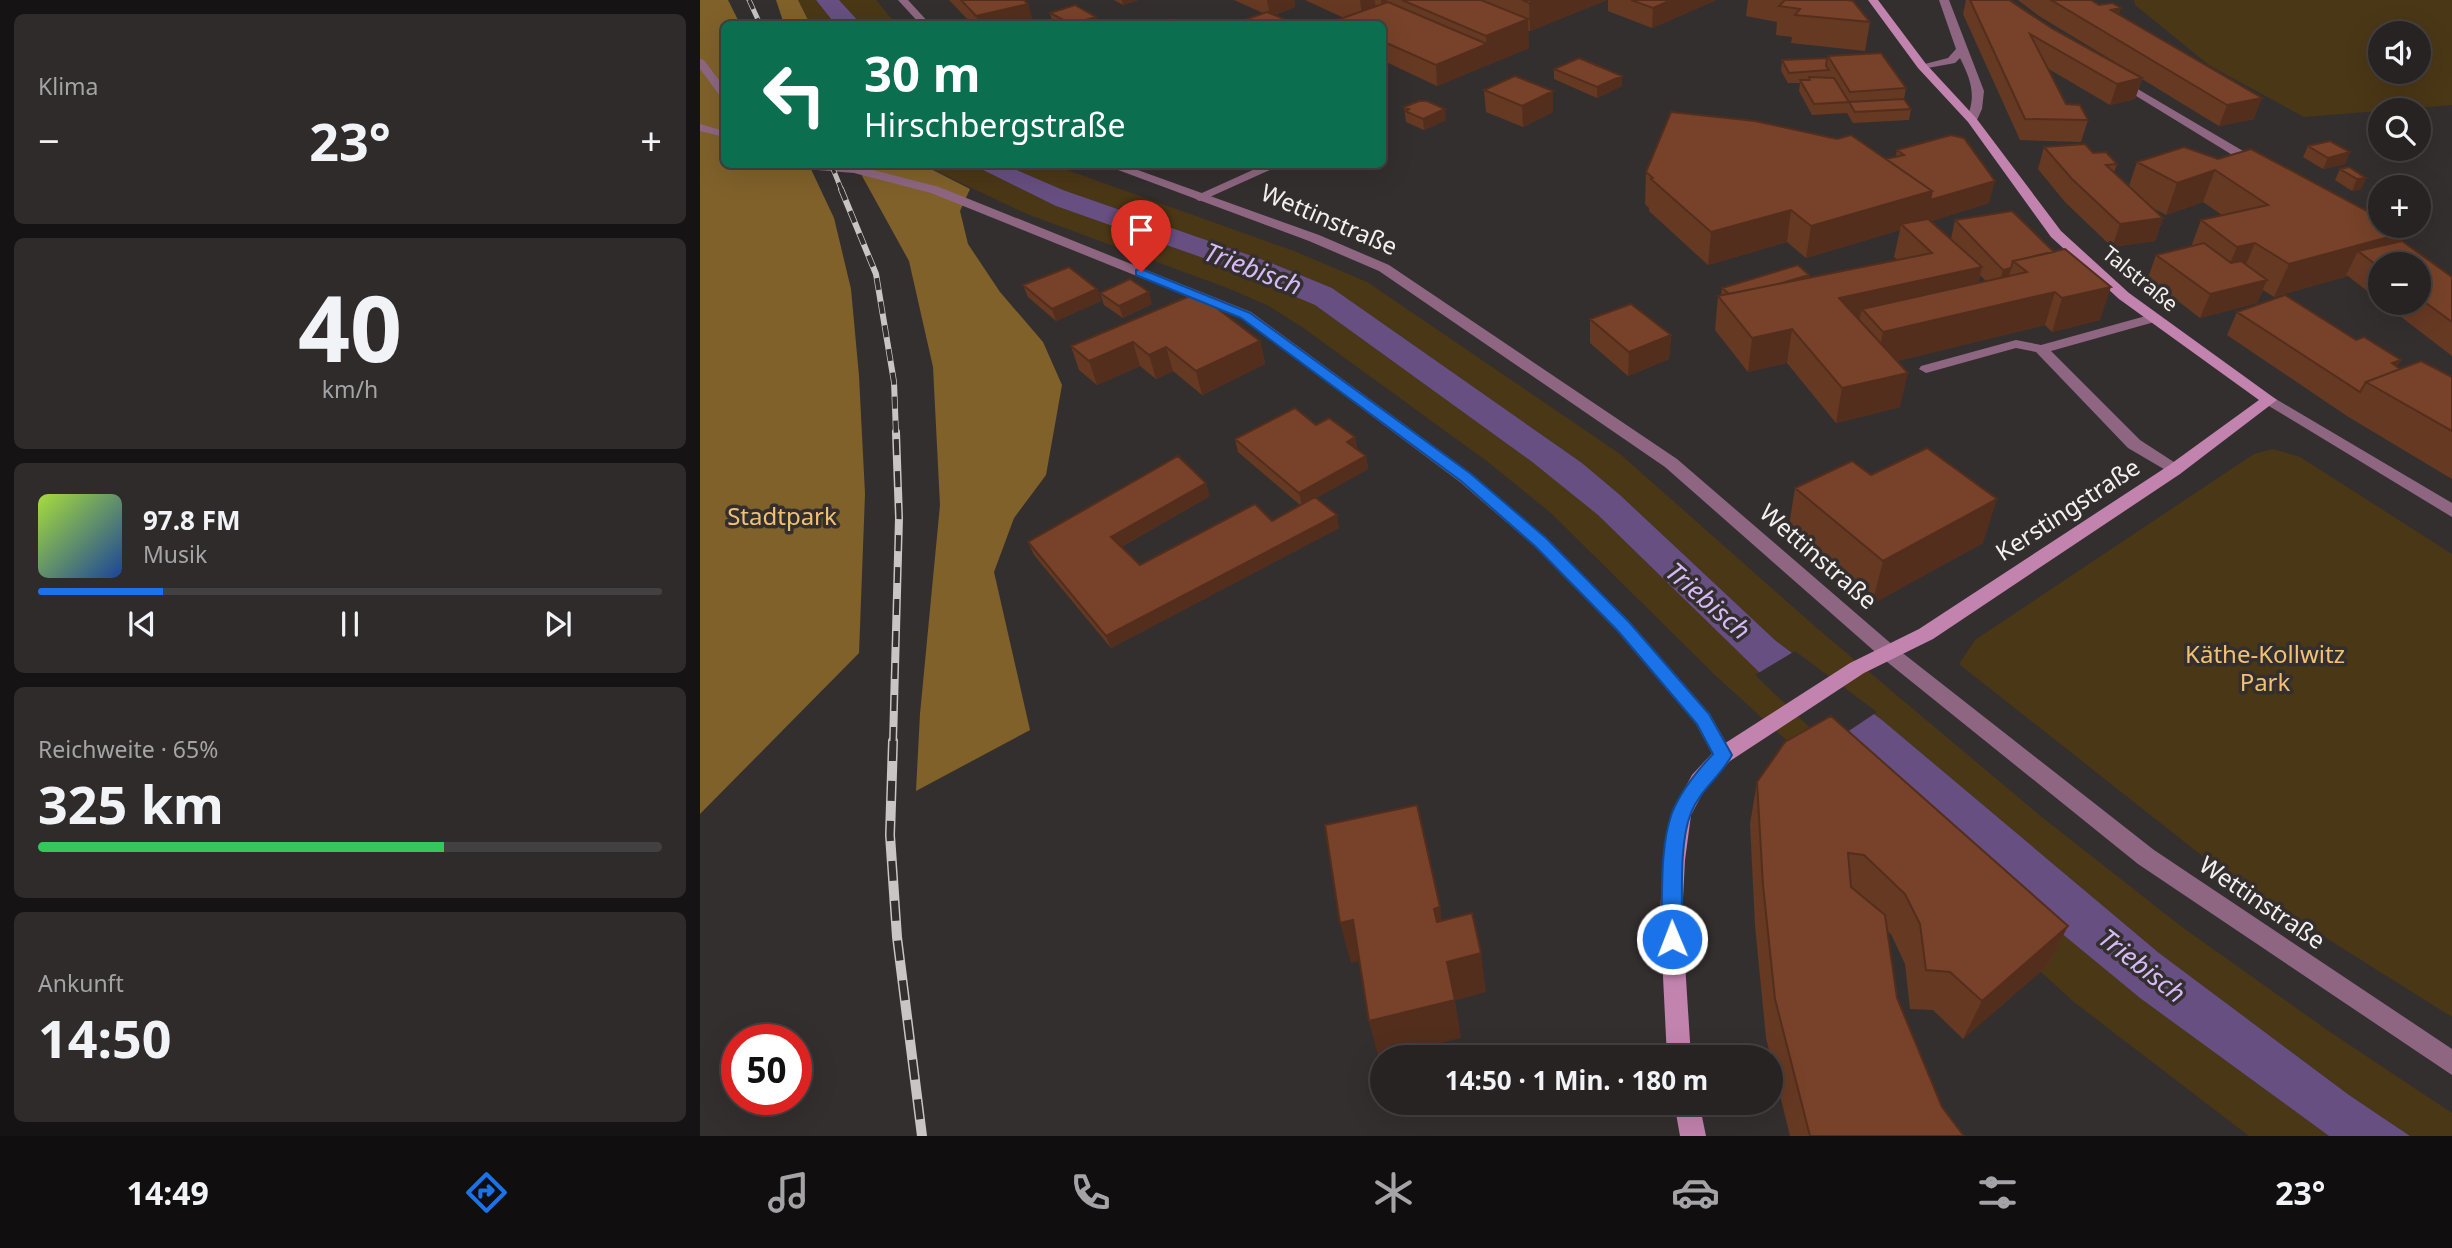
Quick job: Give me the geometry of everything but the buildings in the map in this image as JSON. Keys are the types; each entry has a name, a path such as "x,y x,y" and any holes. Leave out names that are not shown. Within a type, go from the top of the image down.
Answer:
{"main road":[{"name":"Talstraße","path":"1873,0 1922,66 1972,120 2056,234 2124,296 2269,400"},
{"name":"Kerstingstraße","path":"1678,1045 1671,916 1674,860 1681,814 1699,781 1723,755 1857,668 1926,634 2174,470 2269,400"},
{"path":"1689,1115 1693,1136"}],"street":[{"path":"903,0 922,21"},
{"path":"1944,0 1961,50 1979,85 1979,107 1972,120"},
{"path":"1922,66 1951,61 1961,50"},
{"path":"700,62 721,90"},
{"path":"2105,72 2266,170"},
{"path":"700,127 721,133"},
{"path":"842,168 935,190 1246,315 1466,478 1541,542 1623,626 1703,719 1723,755"},
{"name":"Wettinstraße","path":"1119,168 1314,238 1384,268 1671,463 1888,652 2146,857 2452,1063"},
{"path":"1199,197 1268,168"},
{"path":"1926,369 2016,344 2041,349 2153,318"},
{"path":"2041,349 2134,444 2174,470"},
{"name":"Talstraße","path":"2269,400 2452,511"}],"green space":[{"name":"Stadtpark","path":"700,0 728,0 738,21 721,21 721,168 810,168 834,218 851,289 865,494 859,653 700,814"},
{"path":"776,0 798,0 808,21 783,21"},
{"path":"798,0 816,0 833,21 808,21"},
{"path":"839,0 876,0 894,21 858,21"},
{"path":"2134,0 2452,0 2452,105 2431,107 2431,98 2368,98 2368,112 2304,117 2209,65 2135,5"},
{"path":"858,168 929,168 970,189 960,211 968,244 1000,292 1043,342 1062,385 1046,475 1014,518 994,572 1030,730 916,791 920,714 940,505 933,367 909,261"},
{"path":"929,168 979,168 1056,206 1206,259 1315,305 1531,461 1598,515 1838,749 2140,998 2329,1136 2249,1136 2074,1002 1715,675 1551,513 1488,462 1305,329 1269,306 1230,289 1027,214"},
{"path":"1012,168 1061,168 1294,251 1367,282 1620,454 1819,630 2043,818 2182,927 2330,1032 2452,1113 2452,1136 2410,1136 2349,1095 2159,953 1882,720 1776,641 1620,495 1582,463 1332,288 1269,262 1063,190"},
{"name":"Käthe-Kollwitz Park","path":"2273,449 2300,457 2452,554 2452,1017 2229,877 1959,664 1975,640 2254,454"}],"water":[{"path":"816,0 839,0 858,21 833,21"},
{"name":"Triebisch","path":"979,168 1012,168 1063,190 1269,262 1332,288 1582,463 1620,495 1776,641 1882,720 2159,953 2349,1095 2410,1136 2329,1136 2140,998 1838,749 1598,515 1531,461 1315,305 1206,259 1056,206"}],"pier":[{"path":"1795,651 1877,712 1828,745 1755,675"}],"railway":[{"path":"749,0 759,21"},
{"path":"833,168 842,191"},
{"path":"841,189 876,274 894,382 896,434"},
{"path":"893,743 899,518 896,432"},
{"path":"893,741 890,835 897,937 922,1136"}],"route":[{"path":"1141,272 1246,315 1466,478 1541,542 1623,626 1703,719 1723,755 1699,781 1681,814 1674,860 1672,939"}]}
